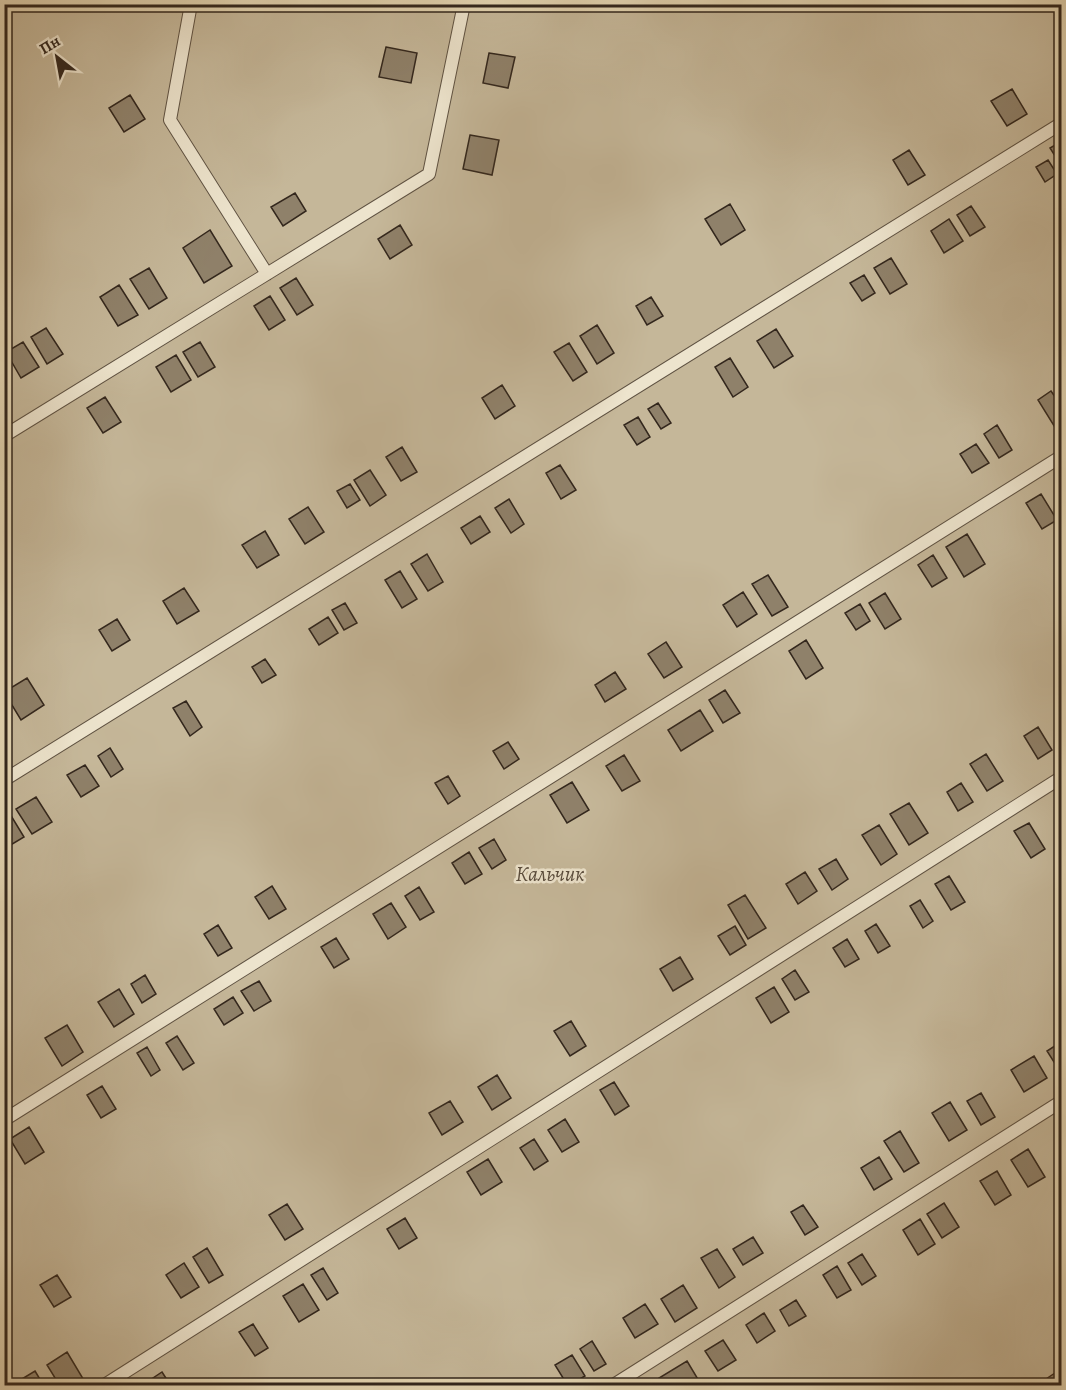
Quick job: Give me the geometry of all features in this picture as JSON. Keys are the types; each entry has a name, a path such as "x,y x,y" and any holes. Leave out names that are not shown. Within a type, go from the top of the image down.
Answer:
{"lane":[{"path":"191,4 170,120 267,274"},
{"path":"4,436 429,174 464,4"},
{"path":"4,780 1062,123"},
{"path":"4,1120 1062,456"},
{"path":"103,1386 1062,777"},
{"path":"612,1386 1062,1101"}],"green space":[{"name":"Кальчик","path":"5,5 1061,5 1061,1385 5,1386"}],"building":[{"path":"386,47 417,53 411,83 379,77"},
{"path":"489,53 515,57 508,88 483,83"},
{"path":"1012,89 1027,114 1007,126 991,101"},
{"path":"130,95 145,119 124,132 109,108"},
{"path":"470,135 499,140 492,175 463,169"},
{"path":"1062,141 1062,167 1050,148"},
{"path":"909,150 925,175 908,185 893,160"},
{"path":"1048,160 1057,174 1045,182 1036,167"},
{"path":"295,193 306,211 283,226 271,207"},
{"path":"730,204 745,230 721,245 705,219"},
{"path":"971,206 985,227 970,236 957,215"},
{"path":"949,219 963,241 944,253 931,231"},
{"path":"400,225 412,245 390,259 378,239"},
{"path":"210,230 232,266 204,283 183,248"},
{"path":"891,258 907,284 890,294 874,268"},
{"path":"149,268 167,298 149,309 130,279"},
{"path":"864,275 875,293 862,301 850,283"},
{"path":"296,278 313,305 297,315 280,288"},
{"path":"119,285 138,315 118,326 100,297"},
{"path":"270,296 285,320 269,330 254,306"},
{"path":"651,297 663,316 647,325 636,306"},
{"path":"597,325 614,353 597,364 580,336"},
{"path":"46,328 63,354 47,364 31,337"},
{"path":"776,329 793,356 774,368 757,341"},
{"path":"23,342 39,367 21,378 6,352"},
{"path":"200,342 215,367 198,377 183,352"},
{"path":"569,343 587,372 573,381 554,352"},
{"path":"176,355 191,380 171,392 156,367"},
{"path":"730,358 748,387 733,397 715,367"},
{"path":"502,385 515,406 495,419 482,398"},
{"path":"1051,391 1062,407 1062,425 1056,429 1038,400"},
{"path":"105,397 121,422 103,433 87,408"},
{"path":"658,403 671,423 661,429 648,409"},
{"path":"638,417 650,437 637,445 624,425"},
{"path":"997,425 1012,450 999,458 984,434"},
{"path":"976,444 989,463 972,473 960,454"},
{"path":"402,447 417,472 401,481 386,457"},
{"path":"560,465 576,490 561,499 546,473"},
{"path":"370,470 386,495 370,506 354,480"},
{"path":"350,484 360,500 347,508 337,491"},
{"path":"1041,494 1057,520 1042,529 1026,503"},
{"path":"509,499 524,524 511,533 495,508"},
{"path":"308,507 324,532 305,544 289,519"},
{"path":"480,516 490,532 471,544 461,528"},
{"path":"265,531 279,555 257,568 242,545"},
{"path":"967,534 985,564 964,577 946,547"},
{"path":"427,554 443,582 428,591 411,564"},
{"path":"933,555 947,578 932,587 918,565"},
{"path":"400,571 417,599 402,608 385,580"},
{"path":"768,575 788,607 772,616 752,584"},
{"path":"184,588 199,611 177,624 163,601"},
{"path":"743,592 757,614 737,627 723,605"},
{"path":"885,593 901,619 885,629 869,603"},
{"path":"345,603 357,623 344,630 332,610"},
{"path":"860,604 870,621 856,630 845,613"},
{"path":"328,617 338,633 319,645 309,629"},
{"path":"117,619 130,640 112,651 99,630"},
{"path":"806,640 823,668 806,679 789,651"},
{"path":"666,642 682,667 664,678 648,654"},
{"path":"265,659 276,675 262,683 252,667"},
{"path":"615,672 626,689 605,702 595,685"},
{"path":"27,678 44,705 21,720 4,692"},
{"path":"725,690 740,713 723,723 709,700"},
{"path":"186,701 202,727 190,736 173,708"},
{"path":"700,710 713,731 681,751 668,730"},
{"path":"1038,727 1052,750 1038,759 1024,736"},
{"path":"508,742 519,759 504,769 493,751"},
{"path":"110,748 123,769 111,777 98,756"},
{"path":"986,754 1003,781 987,791 970,764"},
{"path":"624,755 640,781 622,791 606,766"},
{"path":"85,765 99,786 81,797 67,775"},
{"path":"448,776 460,796 448,804 435,783"},
{"path":"572,782 589,810 567,823 550,795"},
{"path":"961,783 973,802 958,811 947,792"},
{"path":"36,797 52,822 32,834 16,809"},
{"path":"909,803 928,833 909,845 890,814"},
{"path":"10,814 24,837 9,846 4,838 4,817"},
{"path":"1029,823 1045,849 1031,858 1014,831"},
{"path":"879,825 897,854 881,865 862,835"},
{"path":"494,839 506,860 492,869 479,848"},
{"path":"469,852 482,874 465,884 452,863"},
{"path":"836,859 848,879 832,890 819,869"},
{"path":"805,872 817,891 798,904 786,884"},
{"path":"949,876 965,902 951,910 935,884"},
{"path":"272,886 286,909 269,919 255,897"},
{"path":"419,887 434,912 420,920 405,896"},
{"path":"745,895 766,928 748,939 728,905"},
{"path":"920,900 933,921 923,928 910,906"},
{"path":"391,903 406,927 388,939 373,914"},
{"path":"876,924 890,946 878,953 865,931"},
{"path":"218,925 232,948 218,956 204,934"},
{"path":"735,926 746,945 730,955 718,936"},
{"path":"336,938 349,959 334,968 321,947"},
{"path":"847,939 859,959 845,967 833,948"},
{"path":"680,957 693,979 673,991 660,969"},
{"path":"795,970 809,992 795,1000 782,979"},
{"path":"145,975 156,994 142,1003 131,984"},
{"path":"259,981 271,1001 254,1011 241,991"},
{"path":"774,987 789,1012 771,1023 756,998"},
{"path":"119,989 134,1014 114,1027 98,1002"},
{"path":"233,997 243,1013 224,1025 214,1009"},
{"path":"571,1021 586,1046 570,1056 554,1031"},
{"path":"67,1025 83,1052 62,1066 45,1038"},
{"path":"177,1036 194,1063 183,1070 166,1043"},
{"path":"1062,1043 1061,1073 1047,1051"},
{"path":"147,1047 160,1070 151,1076 137,1053"},
{"path":"1034,1056 1047,1078 1024,1092 1011,1070"},
{"path":"497,1075 511,1098 492,1110 478,1087"},
{"path":"614,1082 629,1106 615,1115 600,1090"},
{"path":"102,1086 116,1109 101,1118 87,1095"},
{"path":"981,1093 995,1117 981,1125 967,1101"},
{"path":"450,1101 463,1122 442,1135 429,1113"},
{"path":"950,1102 967,1130 949,1141 932,1113"},
{"path":"565,1119 579,1142 562,1152 548,1130"},
{"path":"29,1127 44,1152 25,1164 10,1139"},
{"path":"900,1131 919,1163 904,1172 884,1141"},
{"path":"534,1139 548,1161 534,1170 520,1148"},
{"path":"1028,1149 1045,1177 1028,1187 1011,1160"},
{"path":"879,1157 892,1179 874,1190 861,1168"},
{"path":"488,1159 502,1182 481,1195 467,1172"},
{"path":"997,1171 1011,1195 995,1205 980,1181"},
{"path":"944,1203 959,1227 942,1238 927,1214"},
{"path":"287,1204 303,1229 285,1240 269,1215"},
{"path":"803,1205 818,1227 805,1235 791,1212"},
{"path":"405,1218 417,1238 399,1249 387,1229"},
{"path":"920,1219 935,1244 918,1255 903,1230"},
{"path":"753,1237 763,1253 743,1265 733,1249"},
{"path":"207,1248 223,1275 209,1283 193,1257"},
{"path":"717,1249 735,1277 719,1288 701,1258"},
{"path":"862,1254 876,1276 862,1285 848,1263"},
{"path":"184,1263 199,1287 181,1298 166,1275"},
{"path":"837,1266 851,1290 837,1298 823,1275"},
{"path":"323,1268 338,1293 327,1300 311,1275"},
{"path":"57,1275 71,1297 54,1307 40,1285"},
{"path":"303,1284 319,1310 299,1322 283,1296"},
{"path":"683,1285 697,1308 675,1322 661,1299"},
{"path":"796,1300 806,1316 789,1326 780,1310"},
{"path":"645,1304 658,1324 635,1338 623,1318"},
{"path":"764,1313 775,1331 757,1343 746,1325"},
{"path":"253,1324 268,1348 255,1356 239,1332"},
{"path":"723,1340 736,1360 718,1371 705,1351"},
{"path":"592,1341 606,1364 594,1371 580,1349"},
{"path":"67,1352 85,1382 79,1386 60,1386 47,1365"},
{"path":"572,1355 585,1376 568,1386 555,1365"},
{"path":"687,1361 702,1386 663,1386 659,1378"},
{"path":"1061,1369 1062,1386 1045,1386 1043,1381"},
{"path":"35,1371 44,1386 12,1385"},
{"path":"162,1372 171,1386 141,1386"}]}
